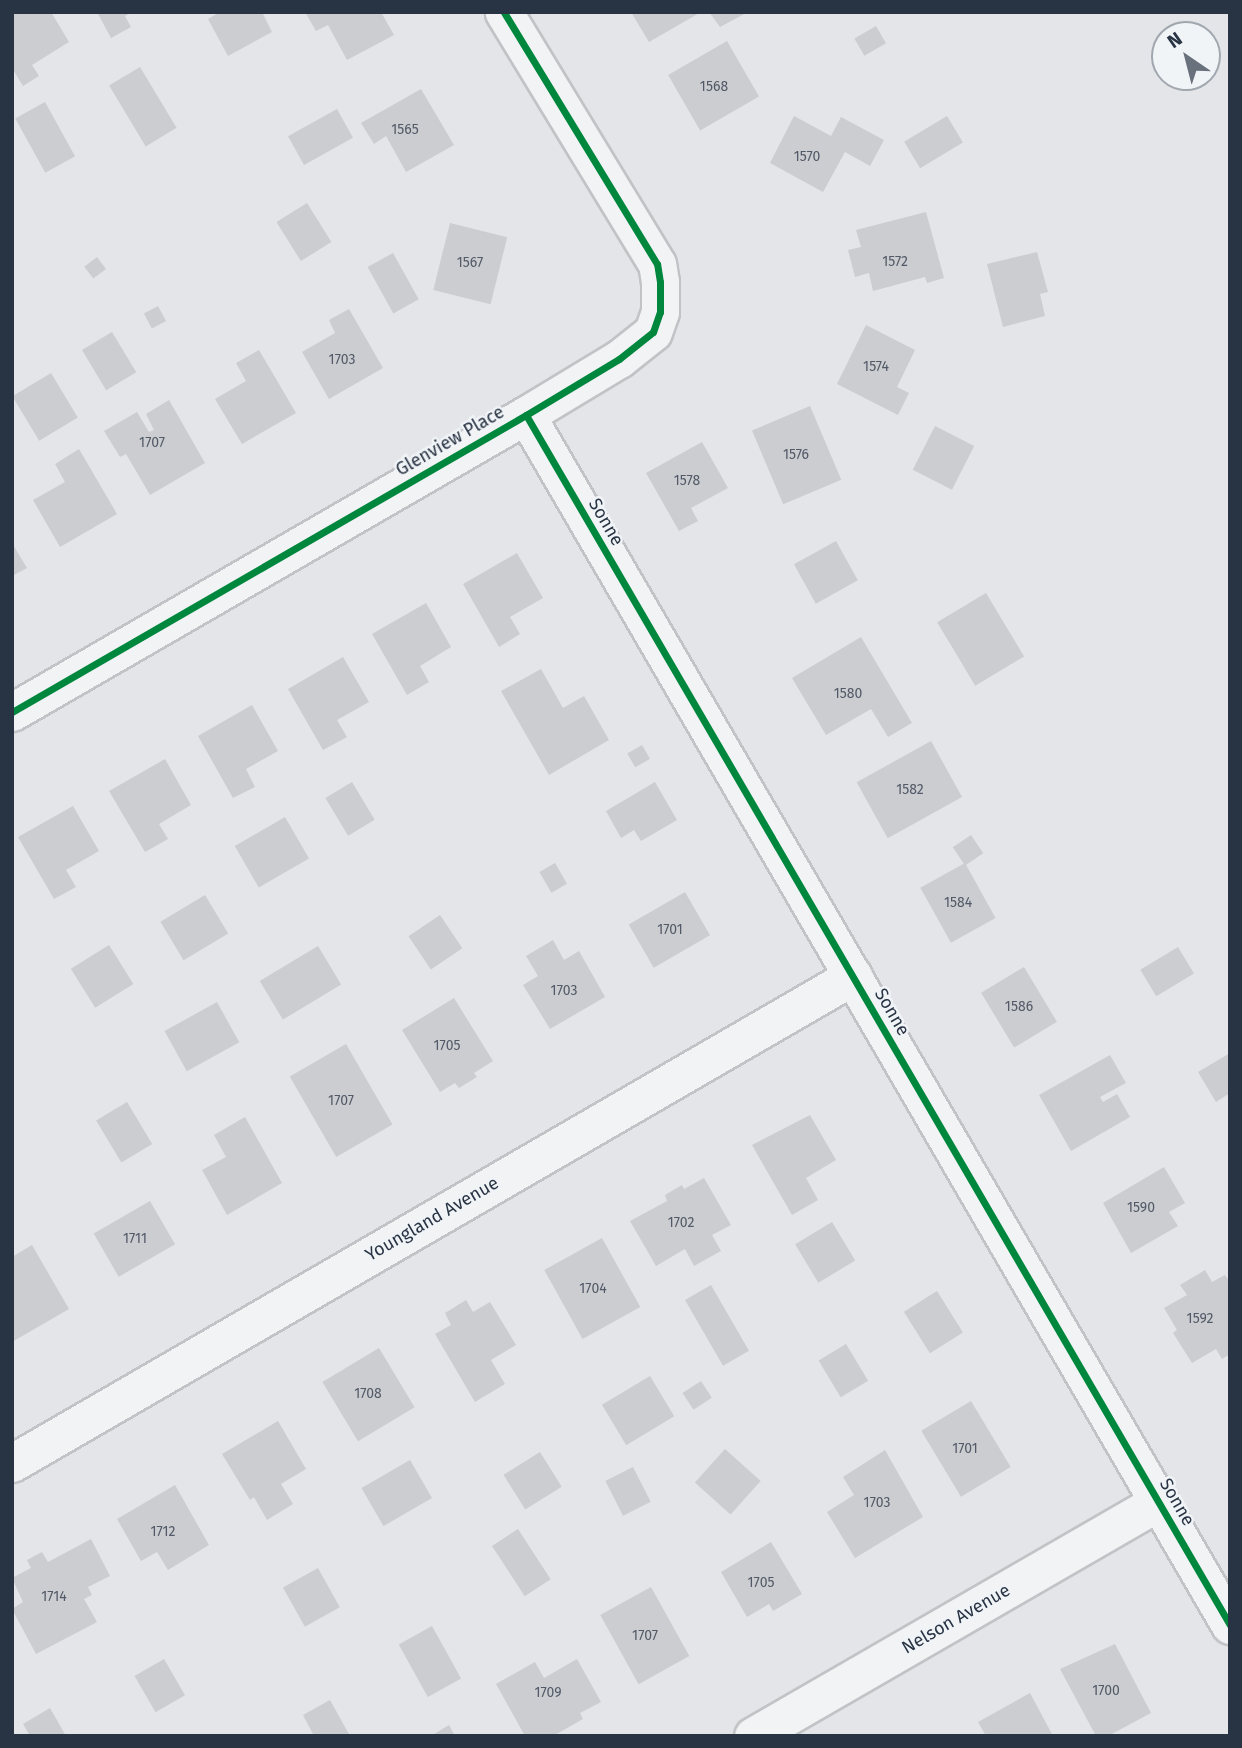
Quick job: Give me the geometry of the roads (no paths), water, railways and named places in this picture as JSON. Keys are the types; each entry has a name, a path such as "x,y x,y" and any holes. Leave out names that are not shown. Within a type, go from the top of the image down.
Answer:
{"street":[{"name":"Glenview Place","path":"12,712 526,415 619,359 653,332 660,312 657,264 504,12"},
{"name":"Sonne","path":"526,415 1230,1625"},
{"name":"Youngland Avenue","path":"12,1463 853,976"},
{"name":"Nelson Avenue","path":"754,1736 1159,1502"}]}
